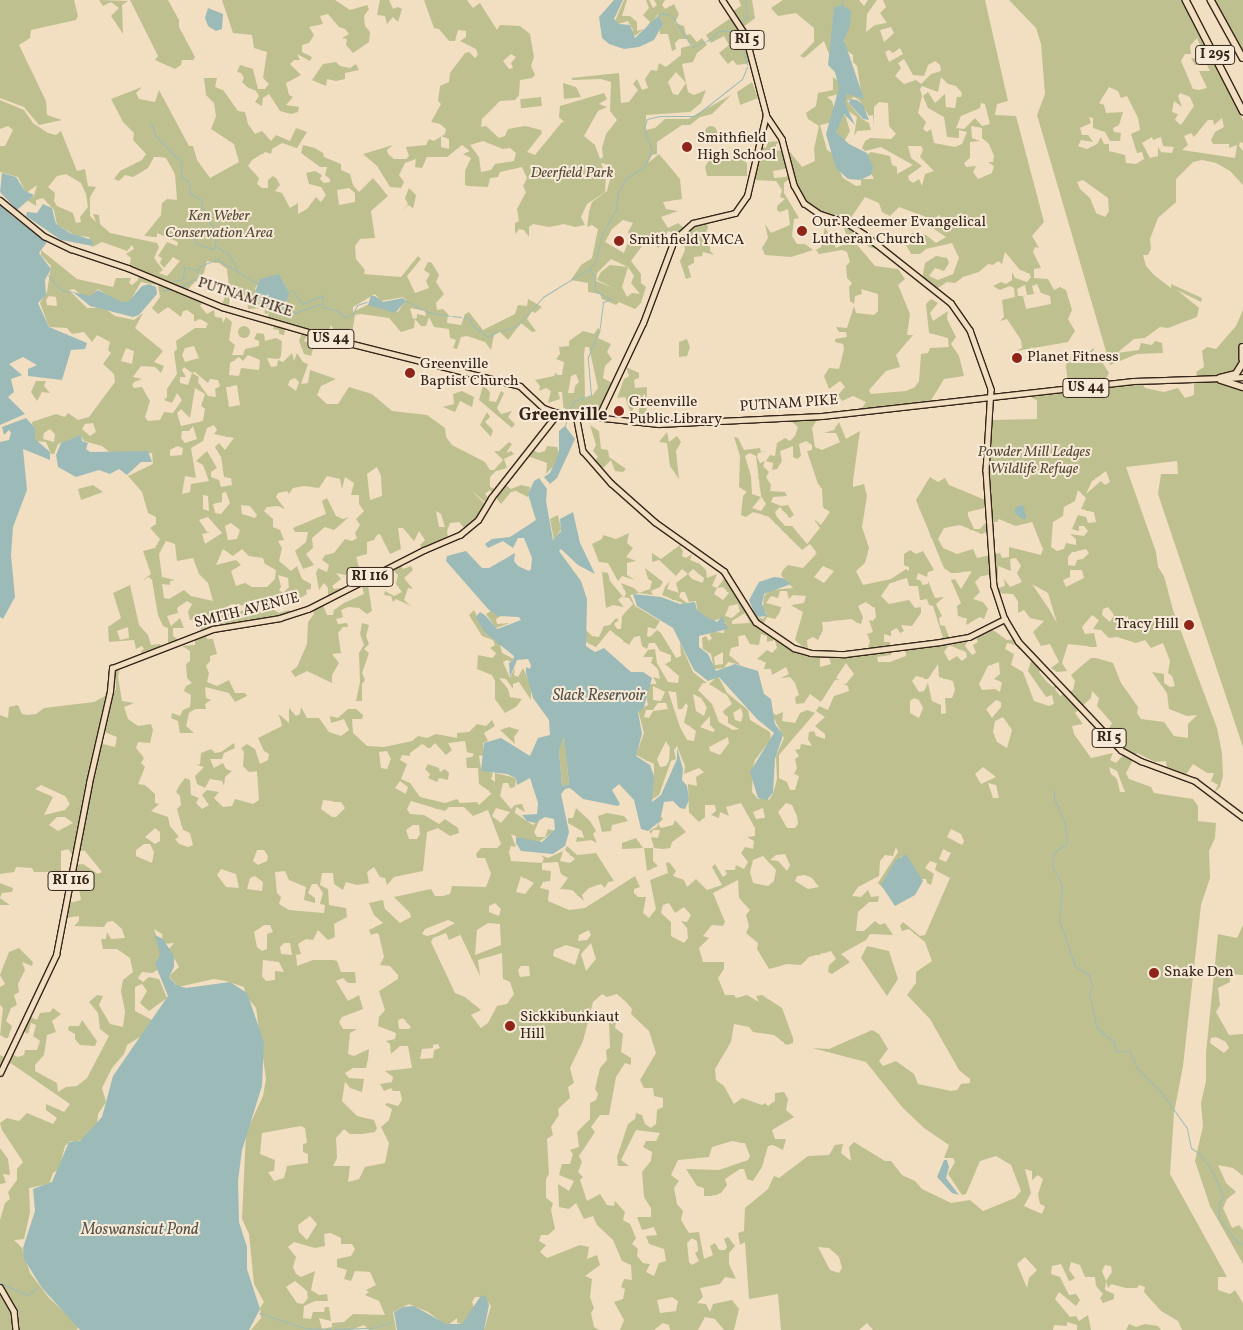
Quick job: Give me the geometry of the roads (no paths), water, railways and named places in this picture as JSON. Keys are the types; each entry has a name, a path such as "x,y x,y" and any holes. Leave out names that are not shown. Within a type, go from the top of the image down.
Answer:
{"highway":[{"name":"I 295","path":"1186,0 1243,111"},
{"name":"I 295","path":"1211,0 1243,58"},
{"path":"1243,347 1243,359"},
{"path":"1221,379 1236,374 1243,363"},
{"path":"1221,379 1243,387"}],"main road":[{"name":"RI 5","path":"722,0 745,35 766,115 782,139 794,185 804,202 820,214 855,228 951,303 970,330 990,396"},
{"path":"598,418 643,323 674,240 693,222 729,216 745,202 766,115"},
{"name":"PUTNAM PIKE","path":"0,200 55,242 222,307 333,339 520,386 544,408 560,413 658,424 822,416 1133,381 1243,379"},
{"name":"RI 5","path":"983,370 991,389 986,470 992,566 997,597 1005,620 1028,654 1121,750 1141,761 1196,781 1243,817"},
{"path":"991,389 998,396"},
{"path":"980,397 989,406"},
{"path":"602,408 603,415 609,419"},
{"name":"SMITH AVENUE","path":"112,679 112,668 213,629 280,618 308,609 424,550 460,535 478,520 491,498 560,413"},
{"path":"574,415 583,451 611,483 655,522 724,570 756,622 794,648 812,653 845,654 940,642 969,637 1005,620"},
{"name":"RI 116","path":"0,1073 56,955 112,679 114,671 129,661"},
{"path":"0,1287 14,1311 16,1330"}],"water":[{"path":"614,0 623,0 614,19 619,24 630,25 635,38 658,16 663,24 654,40 639,47 624,49 609,44 602,38 599,17"},
{"path":"842,5 851,11 850,26 844,40 864,99 847,94 845,103 855,125 844,114 836,132 849,144 867,153 873,167 871,175 860,180 848,179 836,168 826,134 839,88 835,72 828,65 834,7"},
{"path":"208,8 223,14 222,29 216,31 208,26 205,18"},
{"path":"850,99 857,100 863,105 869,120 863,119 849,103"},
{"path":"2,173 16,177 25,191 34,195 17,210 0,192"},
{"path":"0,203 11,215 47,242 39,253 51,269 45,280 46,295 38,303 49,327 87,343 85,349 71,350 62,380 28,376 28,369 37,365 23,357 9,364 22,375 11,379 14,392 8,397 25,414 0,425"},
{"path":"43,204 52,208 56,224 70,233 92,240 93,246 61,240 26,216 27,212 37,213"},
{"path":"279,274 289,293 282,315 253,297 260,279"},
{"path":"149,284 156,287 157,294 139,315 133,317 90,306 73,292 90,296 98,290 122,302 129,301 142,286"},
{"path":"371,296 375,296 383,302 403,298 406,301 395,313 368,305"},
{"path":"26,418 35,428 35,439 50,452 50,460 23,449 27,490 13,527 11,555 15,597 3,619 0,617 0,442 9,440 11,433 9,430 4,435 2,427"},
{"path":"565,426 575,439 557,478 550,484 544,477 550,473 555,462 559,452 559,431"},
{"path":"81,435 82,441 88,443 86,449 90,452 148,451 152,462 141,462 127,475 119,469 110,474 99,470 76,477 58,467 56,455 61,443"},
{"name":"Slack Reservoir","path":"539,478 547,489 546,501 553,540 561,531 560,519 573,512 580,543 595,574 578,565 561,549 559,551 581,581 587,599 586,646 595,652 604,648 631,672 643,672 652,678 644,707 638,712 642,734 636,756 650,765 654,776 652,802 661,795 677,759 677,748 683,769 682,780 687,786 689,800 685,809 680,808 673,801 664,802 660,821 648,831 641,829 634,800 619,784 612,790 620,804 618,806 583,799 570,788 565,789 561,794 569,832 565,846 553,854 521,851 516,843 516,837 542,842 555,829 554,819 545,817 535,823 527,821 522,815 537,814 538,803 530,778 517,785 516,778 507,774 481,771 484,743 501,738 530,756 538,738 550,735 549,720 533,698 526,673 526,667 530,669 531,665 528,659 517,660 510,677 509,663 513,661 514,656 485,633 476,617 480,612 497,629 521,620 519,617 498,616 489,610 446,561 447,556 466,551 482,568 489,568 515,553 514,561 518,566 529,571 532,558 524,538 518,538 513,548 503,541 488,548 485,544 492,539 510,537 536,520 528,494 534,481","holes":["564,736 569,784 562,785 559,751"]},
{"path":"1023,505 1027,519 1022,519 1014,512 1016,507"},
{"path":"774,577 783,578 791,584 764,594 762,604 767,616 756,617 749,600 759,582"},
{"path":"633,594 661,597 680,604 695,602 697,610 705,616 717,622 722,616 728,629 699,636 699,647 708,654 716,671 735,664 758,671 764,694 771,699 775,724 783,735 775,759 773,793 767,800 758,798 750,772 774,733 757,719 719,677 708,681 694,670 673,628 637,606"},
{"path":"906,854 923,881 915,895 895,906 881,885 895,861"},
{"name":"Moswansicut Pond","path":"155,935 163,939 174,956 174,967 169,977 176,985 186,988 230,982 247,993 264,1042 262,1086 242,1150 238,1181 239,1222 247,1247 247,1269 260,1309 249,1330 80,1330 42,1288 24,1259 23,1248 35,1211 33,1189 52,1182 69,1142 80,1141 102,1117 113,1076 168,996 155,964 160,955"},
{"path":"944,1160 947,1160 949,1167 946,1178 959,1195 952,1193 937,1177"},
{"path":"485,1295 489,1305 484,1330 397,1330 394,1312 403,1307 414,1306 446,1324 462,1324 480,1297"}],"waterway":[{"path":"740,23 747,17 745,0"},
{"path":"842,0 842,5"},
{"path":"658,16 662,13 672,16 691,45"},
{"path":"737,26 747,65"},
{"path":"707,41 719,31 736,30"},
{"path":"692,47 706,41"},
{"path":"600,239 616,209 618,193 626,178 644,167 652,150 644,128 647,119 660,116 695,116 742,79 747,67"},
{"path":"151,123 156,136 181,162 181,177 189,182 190,193 201,200 202,208 207,212 206,217 216,232 215,246 229,254 238,270"},
{"path":"193,237 197,244 213,249 214,246"},
{"path":"501,331 517,326 543,297 590,268 596,260 600,242"},
{"path":"180,287 199,277 197,271 200,266 217,259 258,284"},
{"path":"173,281 183,279 184,267 197,270"},
{"path":"590,269 595,278 595,291 611,299 603,302 600,328"},
{"path":"48,275 61,290 73,292"},
{"path":"162,290 174,289"},
{"path":"290,291 293,291 302,304 323,295 322,307 336,310 344,317 352,315 357,305 367,302"},
{"path":"406,301 428,312 450,316"},
{"path":"288,315 320,304"},
{"path":"452,316 461,317"},
{"path":"464,317 470,319 472,325 488,337 498,331"},
{"path":"567,413 574,401 591,395 588,357 599,330"},
{"path":"565,426 567,417"},
{"path":"1054,790 1054,798 1064,820 1067,839 1066,844 1054,852 1052,865 1062,886 1059,920 1075,966 1089,975 1092,986 1089,994 1097,1028 1114,1043 1117,1052 1129,1050 1137,1068 1161,1092 1187,1128 1191,1148 1201,1155 1214,1174 1223,1197 1219,1203 1219,1219 1237,1242 1243,1244"},
{"path":"0,1283 27,1295 37,1287"},
{"path":"259,1313 304,1328 331,1329"},
{"path":"334,1329 372,1328 392,1322"}],"place":[{"name":"Smithfield High School","path":"687,147"},
{"name":"Our Redeemer Evangelical Lutheran Church","path":"802,231"},
{"name":"Smithfield YMCA","path":"619,241"},
{"name":"Planet Fitness","path":"1017,358"},
{"name":"Greenville Baptist Church","path":"410,373"},
{"name":"Greenville Public Library","path":"619,411"},
{"name":"Tracy Hill","path":"1189,625"},
{"name":"Snake Den","path":"1154,973"},
{"name":"Sickkibunkiaut Hill","path":"510,1026"}],"district":[{"name":"Greenville","path":"563,416"}],"park label":[{"name":"Deerfield Park","path":"572,174"},
{"name":"Ken Weber Conservation Area","path":"219,224"},
{"name":"Powder Mill Ledges Wildlife Refuge","path":"1034,460"}]}
